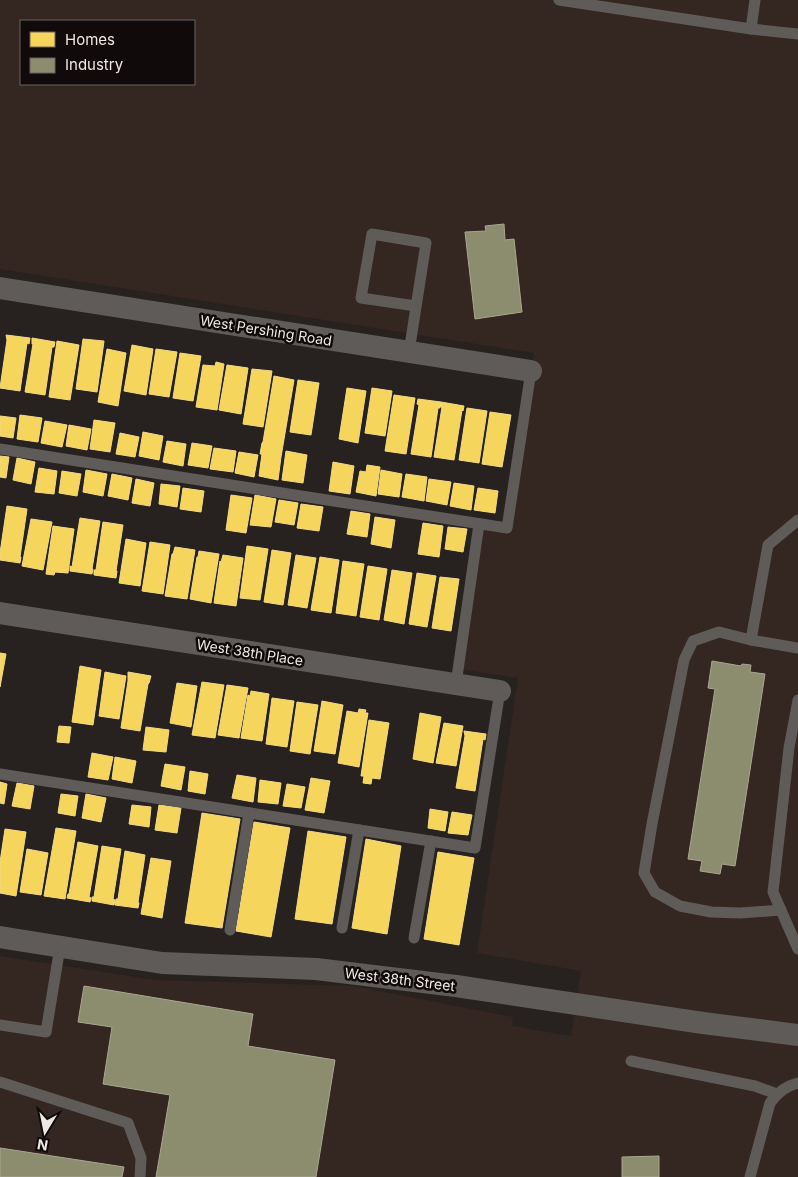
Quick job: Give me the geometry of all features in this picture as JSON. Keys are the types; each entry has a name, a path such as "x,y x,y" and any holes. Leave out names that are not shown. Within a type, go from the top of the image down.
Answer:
{"street":[{"name":"West Pershing Road","path":"0,288 531,371"},
{"name":"West 38th Place","path":"0,612 500,691"},
{"name":"West 38th Street","path":"0,937 162,963 316,969 456,986 703,1023 798,1034"}],"lane":[{"path":"559,0 632,5 751,28 798,34"},
{"path":"751,28 755,0"},
{"path":"409,352 426,243 372,234 362,298 416,306"},
{"path":"0,449 507,528 531,371"},
{"path":"751,640 768,545 798,520"},
{"path":"456,684 479,524"},
{"path":"781,910 740,913 711,912 680,906 655,892 644,873 684,660 693,641 719,632 798,648"},
{"path":"0,774 475,848 500,691"},
{"path":"798,704 789,748 773,892 798,949"},
{"path":"230,930 249,813"},
{"path":"342,928 359,830"},
{"path":"414,938 431,841"},
{"path":"0,1025 46,1032 60,947"},
{"path":"632,1061 755,1086 777,1094"},
{"path":"0,1082 128,1123 141,1158 140,1177"},
{"path":"750,1177 770,1103 777,1094 790,1085 798,1083"}],"shaded area":[{"path":"0,0 798,0 798,1177 0,1177 0,956 155,980 354,986 513,1017 512,1026 571,1036 581,971 477,953 518,678 458,669 479,524 507,528 534,353 0,269"}],"building: Homes":[{"path":"6,335 30,338 29,344 27,343 20,391 0,388 7,340"},
{"path":"32,338 55,342 54,347 52,347 45,395 25,392 33,344"},
{"path":"83,339 104,341 97,392 76,389"},
{"path":"57,341 79,345 70,400 49,397"},
{"path":"132,345 153,349 146,395 124,391"},
{"path":"107,349 126,353 118,406 98,402"},
{"path":"156,349 177,352 169,397 149,394"},
{"path":"180,353 201,356 193,401 173,398"},
{"path":"216,362 224,364 217,410 196,407 203,365 215,366"},
{"path":"227,365 248,368 241,414 219,410"},
{"path":"252,369 272,371 263,427 243,424"},
{"path":"274,376 294,380 278,480 259,476 262,454 260,454"},
{"path":"298,380 319,383 311,435 290,432"},
{"path":"347,388 366,391 358,443 339,439"},
{"path":"372,388 392,391 385,436 365,433"},
{"path":"394,395 415,398 406,454 385,451"},
{"path":"418,399 441,402 440,408 438,408 431,457 411,454 419,405 417,404"},
{"path":"441,402 464,406 454,460 434,457 442,407"},
{"path":"467,408 487,411 479,463 459,460"},
{"path":"490,412 511,415 502,467 482,464"},
{"path":"20,415 42,418 38,442 17,439"},
{"path":"0,416 16,418 13,438 0,436"},
{"path":"94,420 115,423 110,452 90,449"},
{"path":"45,421 67,425 62,447 41,443"},
{"path":"69,425 91,429 87,450 66,446"},
{"path":"143,432 163,436 159,460 139,456"},
{"path":"120,433 139,437 135,457 116,454"},
{"path":"167,441 186,444 183,466 163,462"},
{"path":"192,443 212,446 208,468 188,465"},
{"path":"214,448 236,451 233,472 210,469"},
{"path":"286,451 307,455 303,483 282,480"},
{"path":"239,452 258,455 254,477 235,473"},
{"path":"0,456 9,457 6,478 0,477"},
{"path":"17,458 35,462 31,484 13,480"},
{"path":"333,462 354,466 350,494 329,491"},
{"path":"367,465 380,467 376,496 356,492 360,471 366,472"},
{"path":"39,468 57,471 54,494 35,492"},
{"path":"86,470 107,474 103,496 83,492"},
{"path":"381,470 402,474 399,497 378,494"},
{"path":"62,471 81,474 77,496 59,493"},
{"path":"112,474 132,478 128,500 108,496"},
{"path":"406,474 427,477 424,501 402,497"},
{"path":"136,479 154,483 150,506 132,503"},
{"path":"429,479 451,482 447,505 426,501"},
{"path":"454,483 474,486 471,510 450,506"},
{"path":"161,484 180,486 177,507 159,504"},
{"path":"183,488 204,491 201,512 180,509"},
{"path":"478,488 498,491 495,513 474,510"},
{"path":"231,495 252,498 246,533 226,530"},
{"path":"255,495 276,499 271,527 250,525"},
{"path":"279,500 298,503 294,525 275,522"},
{"path":"301,504 323,507 319,531 297,528"},
{"path":"7,506 27,509 20,563 0,560"},
{"path":"351,511 370,514 367,537 347,534"},
{"path":"375,517 395,520 391,548 371,544"},
{"path":"80,518 100,521 92,574 70,571"},
{"path":"31,519 52,522 43,570 22,566"},
{"path":"103,522 123,525 116,578 94,575"},
{"path":"423,523 443,526 439,557 418,554"},
{"path":"53,526 74,529 68,573 55,572 54,575 46,574"},
{"path":"448,527 467,529 463,552 445,549"},
{"path":"126,539 146,543 140,586 119,583"},
{"path":"150,542 170,545 163,594 142,591"},
{"path":"247,546 268,549 260,600 240,598"},
{"path":"175,547 195,550 187,599 165,596 172,554"},
{"path":"272,550 291,553 283,605 264,602"},
{"path":"199,551 219,554 211,603 190,599"},
{"path":"223,555 243,558 236,606 214,603 220,561"},
{"path":"296,555 316,558 307,608 288,605"},
{"path":"320,557 339,560 331,613 311,610"},
{"path":"343,561 364,564 356,616 336,613"},
{"path":"368,566 387,569 379,620 360,617"},
{"path":"392,570 412,573 404,624 384,620"},
{"path":"417,573 436,576 427,627 409,624"},
{"path":"440,577 459,579 451,631 432,628"},
{"path":"0,653 6,654 0,687"},
{"path":"80,666 101,670 93,725 72,722"},
{"path":"105,672 126,676 119,719 99,716"},
{"path":"128,672 151,676 140,731 121,728"},
{"path":"202,682 224,685 215,738 192,735"},
{"path":"177,683 197,686 191,727 170,723"},
{"path":"227,685 248,688 239,738 218,735"},
{"path":"251,691 269,694 262,741 241,738 248,695 250,696"},
{"path":"272,698 294,701 287,747 266,744"},
{"path":"322,701 343,705 335,754 314,751"},
{"path":"297,702 318,705 310,754 290,751"},
{"path":"359,709 366,710 365,713 368,713 359,767 338,763 347,711 358,713"},
{"path":"420,713 441,717 433,763 413,759"},
{"path":"369,720 389,723 380,779 372,778 371,784 363,783 364,776 361,776"},
{"path":"444,723 463,726 456,766 436,763"},
{"path":"59,726 71,727 69,743 57,742"},
{"path":"146,727 169,730 166,752 143,750"},
{"path":"464,731 486,734 485,740 483,739 475,791 456,788 465,736"},
{"path":"92,753 113,757 108,780 88,777"},
{"path":"115,757 136,761 132,783 112,779"},
{"path":"165,764 185,767 181,790 161,786"},
{"path":"190,771 208,774 205,794 188,791"},
{"path":"237,775 256,778 253,802 232,798"},
{"path":"311,778 330,781 324,813 305,810"},
{"path":"260,780 281,783 278,804 258,802"},
{"path":"0,782 7,784 4,804 0,803"},
{"path":"17,783 34,786 30,809 12,806"},
{"path":"287,784 305,787 301,808 283,806"},
{"path":"61,794 78,796 75,816 58,813"},
{"path":"86,794 106,798 101,822 82,818"},
{"path":"132,805 151,807 149,827 129,824"},
{"path":"159,805 181,808 177,833 155,830"},
{"path":"430,809 448,812 445,831 428,828"},
{"path":"452,812 472,815 468,835 448,833"},
{"path":"202,813 240,819 222,928 185,923"},
{"path":"254,822 290,828 271,937 236,931"},
{"path":"56,828 76,831 65,899 44,896"},
{"path":"5,829 26,832 16,896 0,893 0,862"},
{"path":"308,831 346,837 332,924 295,919"},
{"path":"366,839 401,846 387,934 352,928"},
{"path":"78,842 98,846 89,897 91,898 90,902 67,898"},
{"path":"102,846 121,849 113,899 115,900 114,905 92,901"},
{"path":"27,849 48,853 41,895 20,892"},
{"path":"125,851 145,855 138,908 115,905 116,899 118,899"},
{"path":"438,852 474,858 459,945 424,939"},
{"path":"151,858 171,861 162,918 141,914"}],"building: Industry":[{"path":"504,224 505,240 514,239 522,312 475,319 465,232 486,231 485,226"},
{"path":"712,661 741,666 742,664 751,665 750,672 765,674 735,866 722,864 720,874 700,871 702,861 688,859 715,689 708,688"},
{"path":"84,986 253,1014 248,1046 335,1060 316,1177 156,1177 170,1095 103,1084 112,1027 78,1022"},
{"path":"0,1148 124,1167 122,1177 0,1177"},
{"path":"659,1156 659,1177 622,1177 622,1157"}]}
